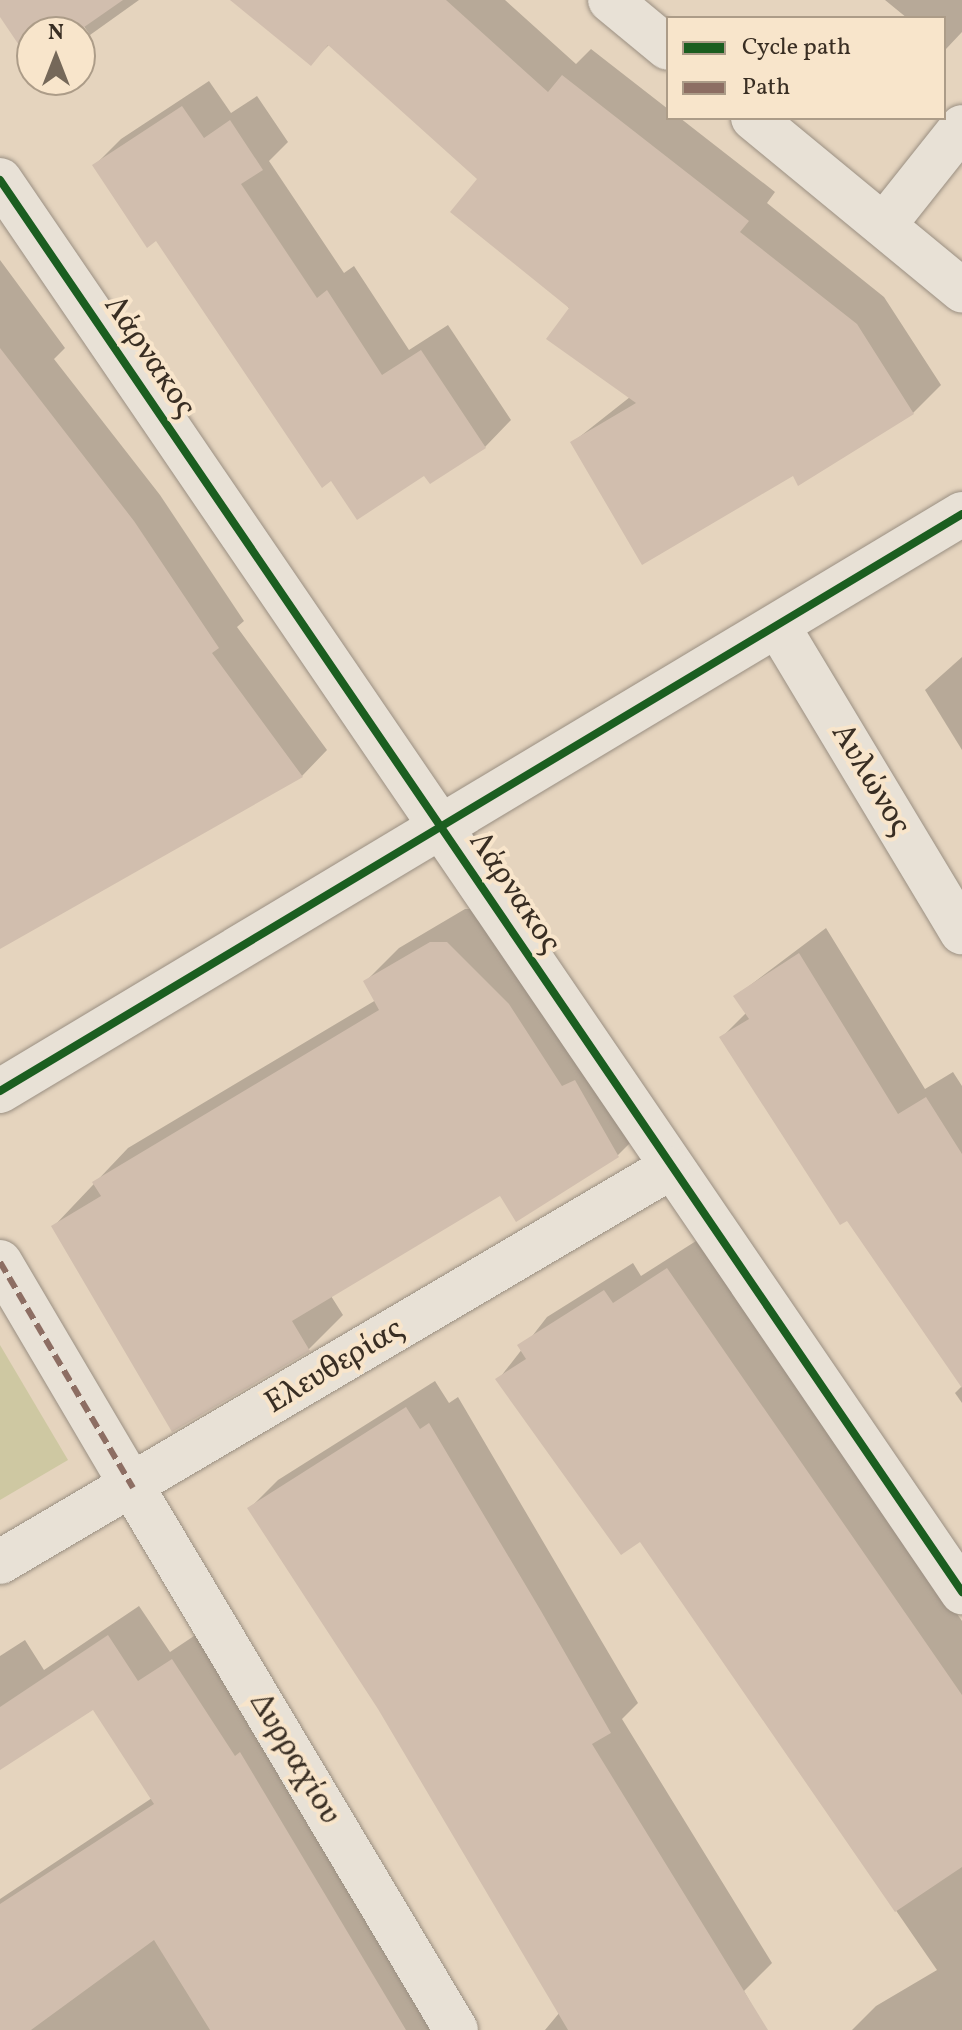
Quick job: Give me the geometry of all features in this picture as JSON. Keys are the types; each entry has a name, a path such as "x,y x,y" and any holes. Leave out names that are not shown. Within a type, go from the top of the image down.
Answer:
{"street":[{"path":"610,0 666,46"},
{"path":"755,120 962,290"},
{"path":"884,225 962,127"},
{"name":"Λάρνακος","path":"0,180 443,831 668,1169 962,1592"},
{"path":"0,1091 443,831 962,514"},
{"name":"Αυλώνος","path":"779,628 962,932"},
{"name":"Ελευθερίας","path":"0,1562 133,1488 668,1169"},
{"name":"Δυρραχίου","path":"0,1262 456,2030"}],"shaded area":[{"path":"0,1345 68,1460 0,1500"}],"building":[{"path":"0,0 123,0 96,19 96,16 16,16 16,41 0,17"},
{"path":"230,0 446,0 548,92 562,75 749,221 740,232 857,324 914,414 798,486 793,476 642,565 570,442 636,403 546,339 569,308 450,212 477,179 328,45 311,66"},
{"path":"182,106 204,138 230,120 263,170 241,184 317,298 327,290 382,375 421,350 486,448 430,484 424,476 357,520 331,481 322,488 156,241 147,248 92,165"},
{"path":"0,348 134,521 219,648 212,653 303,777 0,949"},
{"path":"430,942 447,942 509,1004 562,1086 575,1080 619,1157 516,1222 500,1196 292,1321 310,1351 172,1432 51,1226 101,1196 92,1182 379,1010 363,981"},
{"path":"799,953 898,1114 926,1097 962,1154 962,1388 847,1221 840,1225 719,1037 749,1019 733,996"},
{"path":"667,1268 962,1695 962,1867 895,1912 640,1542 621,1555 495,1379 526,1359 517,1345 604,1290 613,1303"},
{"path":"406,1407 420,1429 429,1423 541,1611 611,1733 592,1744 768,2030 568,2030 378,1709 247,1508"},
{"path":"108,1635 138,1681 172,1659 235,1756 240,1752 406,2030 210,2030 154,1940 31,2030 0,2030 0,1904 154,1804 93,1710 0,1770 0,1707"}],"marked path":[{"path":"0,1262 133,1488"}],"cycle path":[{"path":"0,180 962,1592"},
{"path":"0,1091 962,514"}]}
